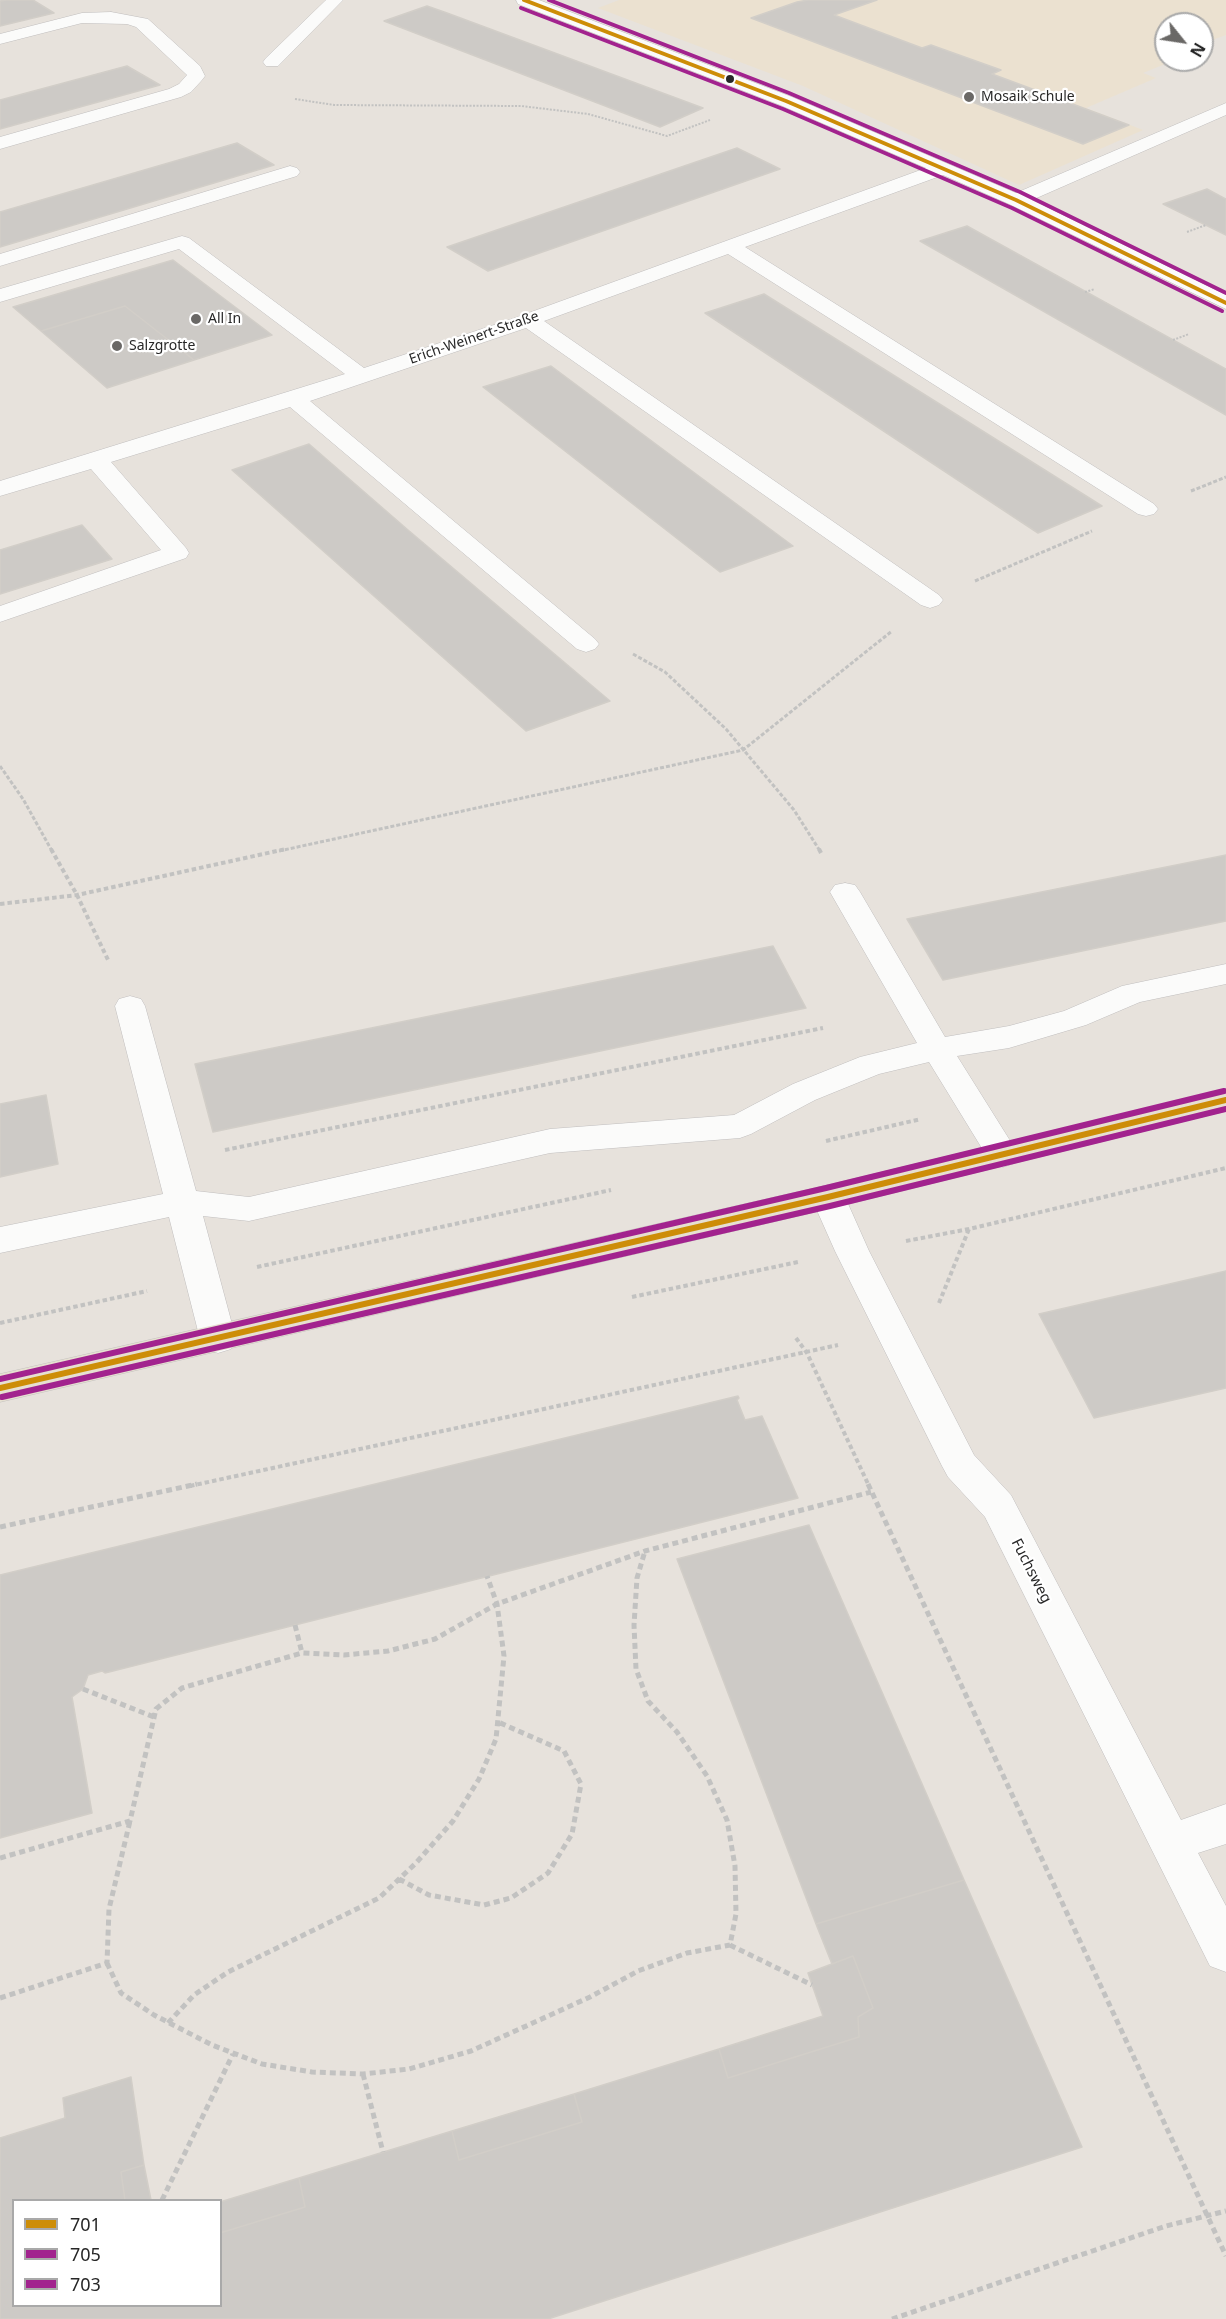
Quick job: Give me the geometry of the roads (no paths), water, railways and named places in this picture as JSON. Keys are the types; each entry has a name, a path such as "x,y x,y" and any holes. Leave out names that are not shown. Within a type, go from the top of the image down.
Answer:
{"main road":[{"path":"0,1388 828,1197 1226,1100"}],"street":[{"path":"272,62 335,0"},
{"path":"533,1 772,96 1016,200 1226,303"},
{"path":"0,39 82,18 128,19 142,23 194,70 196,76 185,88 175,93 0,143"},
{"path":"1016,200 1226,108"},
{"name":"Erich-Weinert-Straße","path":"2,485 97,461 294,399 529,320 942,169"},
{"path":"0,260 290,172"},
{"path":"0,296 182,243 362,376"},
{"path":"729,246 1146,509"},
{"path":"529,320 930,600"},
{"path":"294,399 586,644"},
{"path":"0,614 177,553 97,461"},
{"path":"845,892 912,1010 1004,1155"},
{"path":"0,1240 182,1202 249,1209 550,1141 740,1126 804,1092 862,1069 937,1049 1008,1037 1074,1018 1133,993 1226,974"},
{"path":"130,1006 218,1339"},
{"name":"Fuchsweg","path":"828,1197 961,1466 998,1506 1226,1951"},
{"path":"1171,1843 1226,1824"}],"place":[{"name":"Mosaik Schule","path":"969,97"},
{"name":"All In","path":"196,319"},
{"name":"Salzgrotte","path":"117,346"}]}
